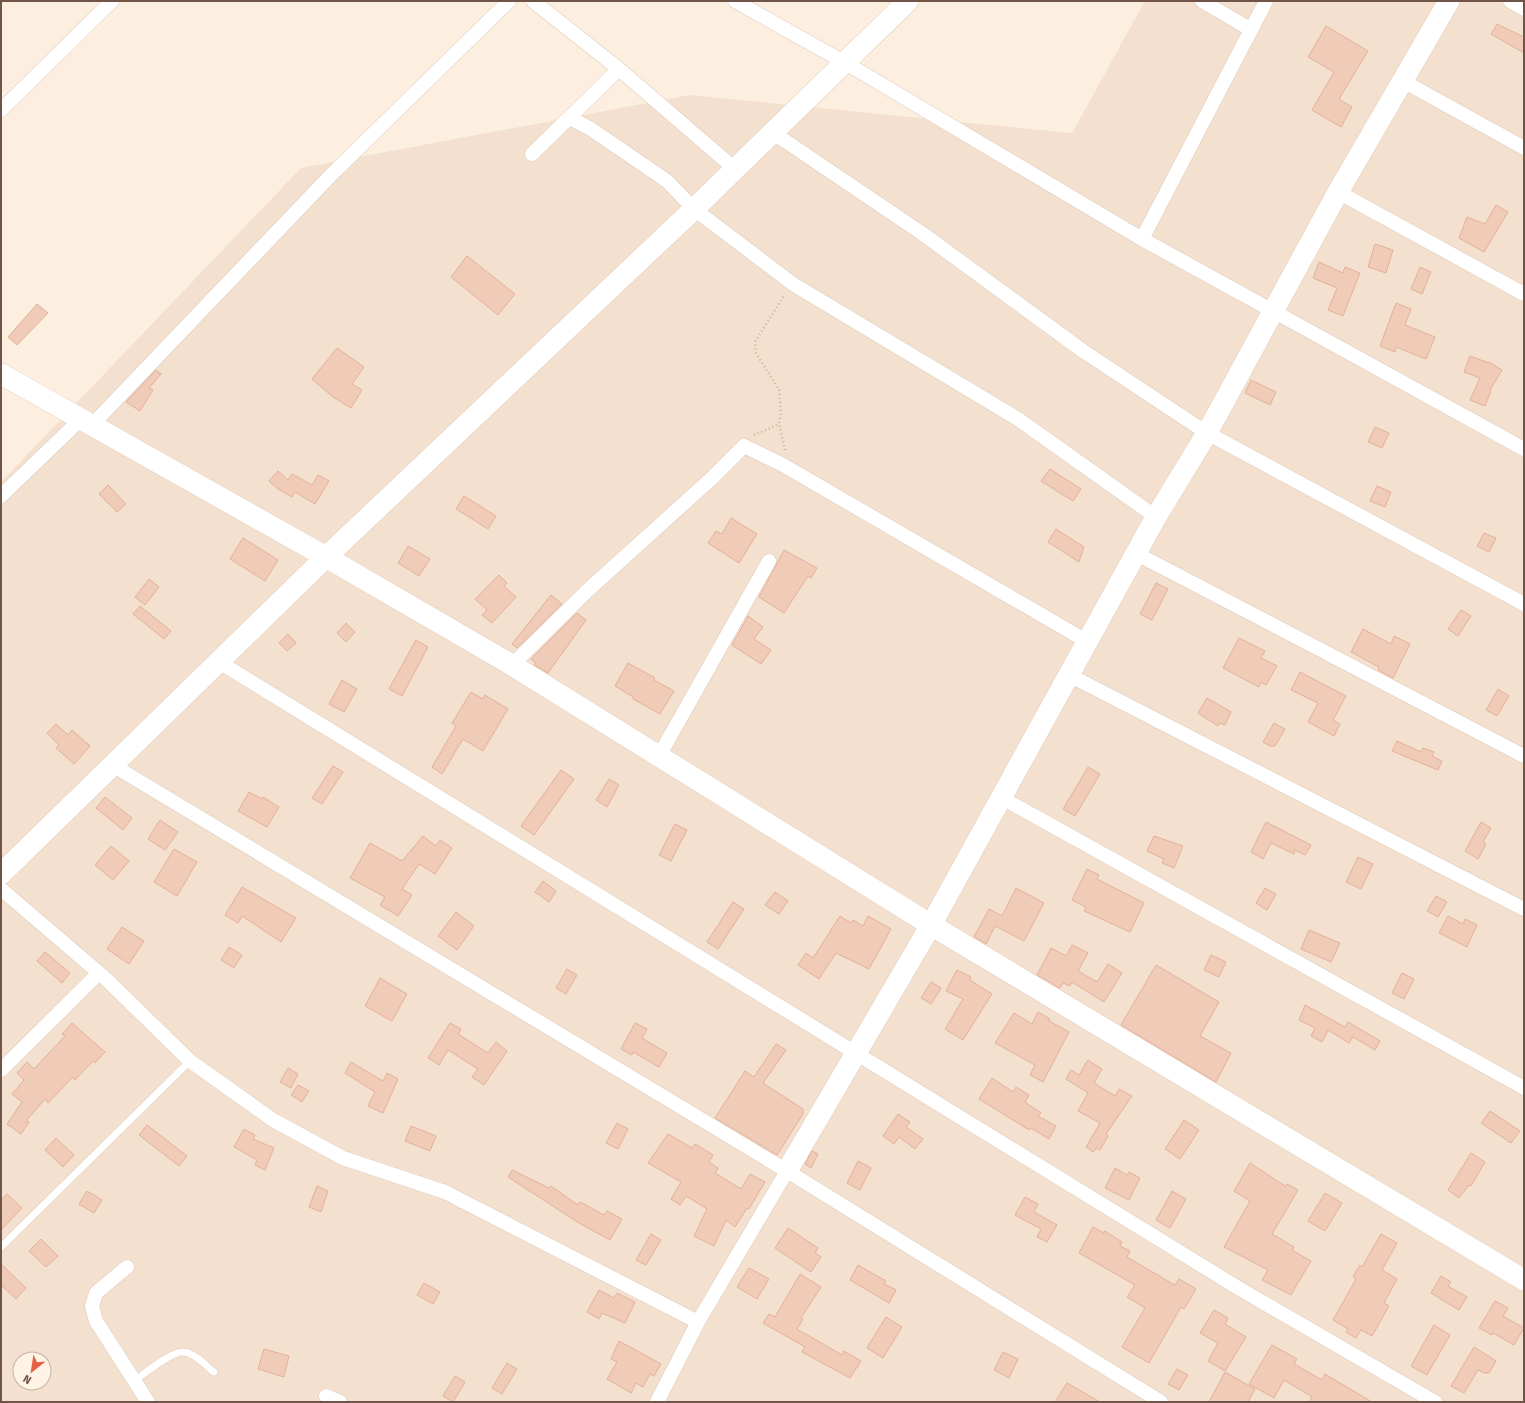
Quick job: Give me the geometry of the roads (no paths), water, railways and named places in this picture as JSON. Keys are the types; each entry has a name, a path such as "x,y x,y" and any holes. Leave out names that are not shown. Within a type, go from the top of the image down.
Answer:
{"street":[{"path":"1,110 112,1"},
{"path":"1,496 86,422 332,174 509,1"},
{"path":"533,1 618,69 735,169"},
{"path":"735,1 844,62 1142,239 1524,449"},
{"path":"1,874 114,766 326,557 694,209 908,1"},
{"path":"1202,1 1250,29"},
{"path":"1142,239 1250,29 1266,1"},
{"path":"657,1402 698,1322 857,1054 931,925 1137,554 1156,517 1207,434 1338,192 1449,1"},
{"path":"1510,1 1524,8"},
{"path":"532,154 618,69"},
{"path":"1403,81 1524,148"},
{"path":"570,118 591,129 667,181 694,209 793,284 1018,419 1156,517"},
{"path":"772,132 923,234 1083,351 1207,434 1524,604"},
{"path":"1338,192 1524,294"},
{"path":"1,374 326,557 512,665 931,925 1524,1280"},
{"path":"512,665 588,590 712,478 744,446 783,466 1088,642"},
{"path":"1137,554 1524,756"},
{"path":"659,756 770,560"},
{"path":"219,662 1240,1289 1435,1402"},
{"path":"1070,675 1524,909"},
{"path":"114,766 787,1171 1161,1402"},
{"path":"1002,798 1524,1088"},
{"path":"1,888 99,973 190,1061 272,1120 343,1158 445,1192 698,1322"},
{"path":"1,1070 99,973"},
{"path":"127,1267 96,1293 92,1306 96,1321 148,1402"},
{"path":"326,1396 340,1402"}],"lane":[{"path":"1,1247 190,1061"},
{"path":"134,1381 174,1354 183,1352 198,1359 214,1372"}]}
